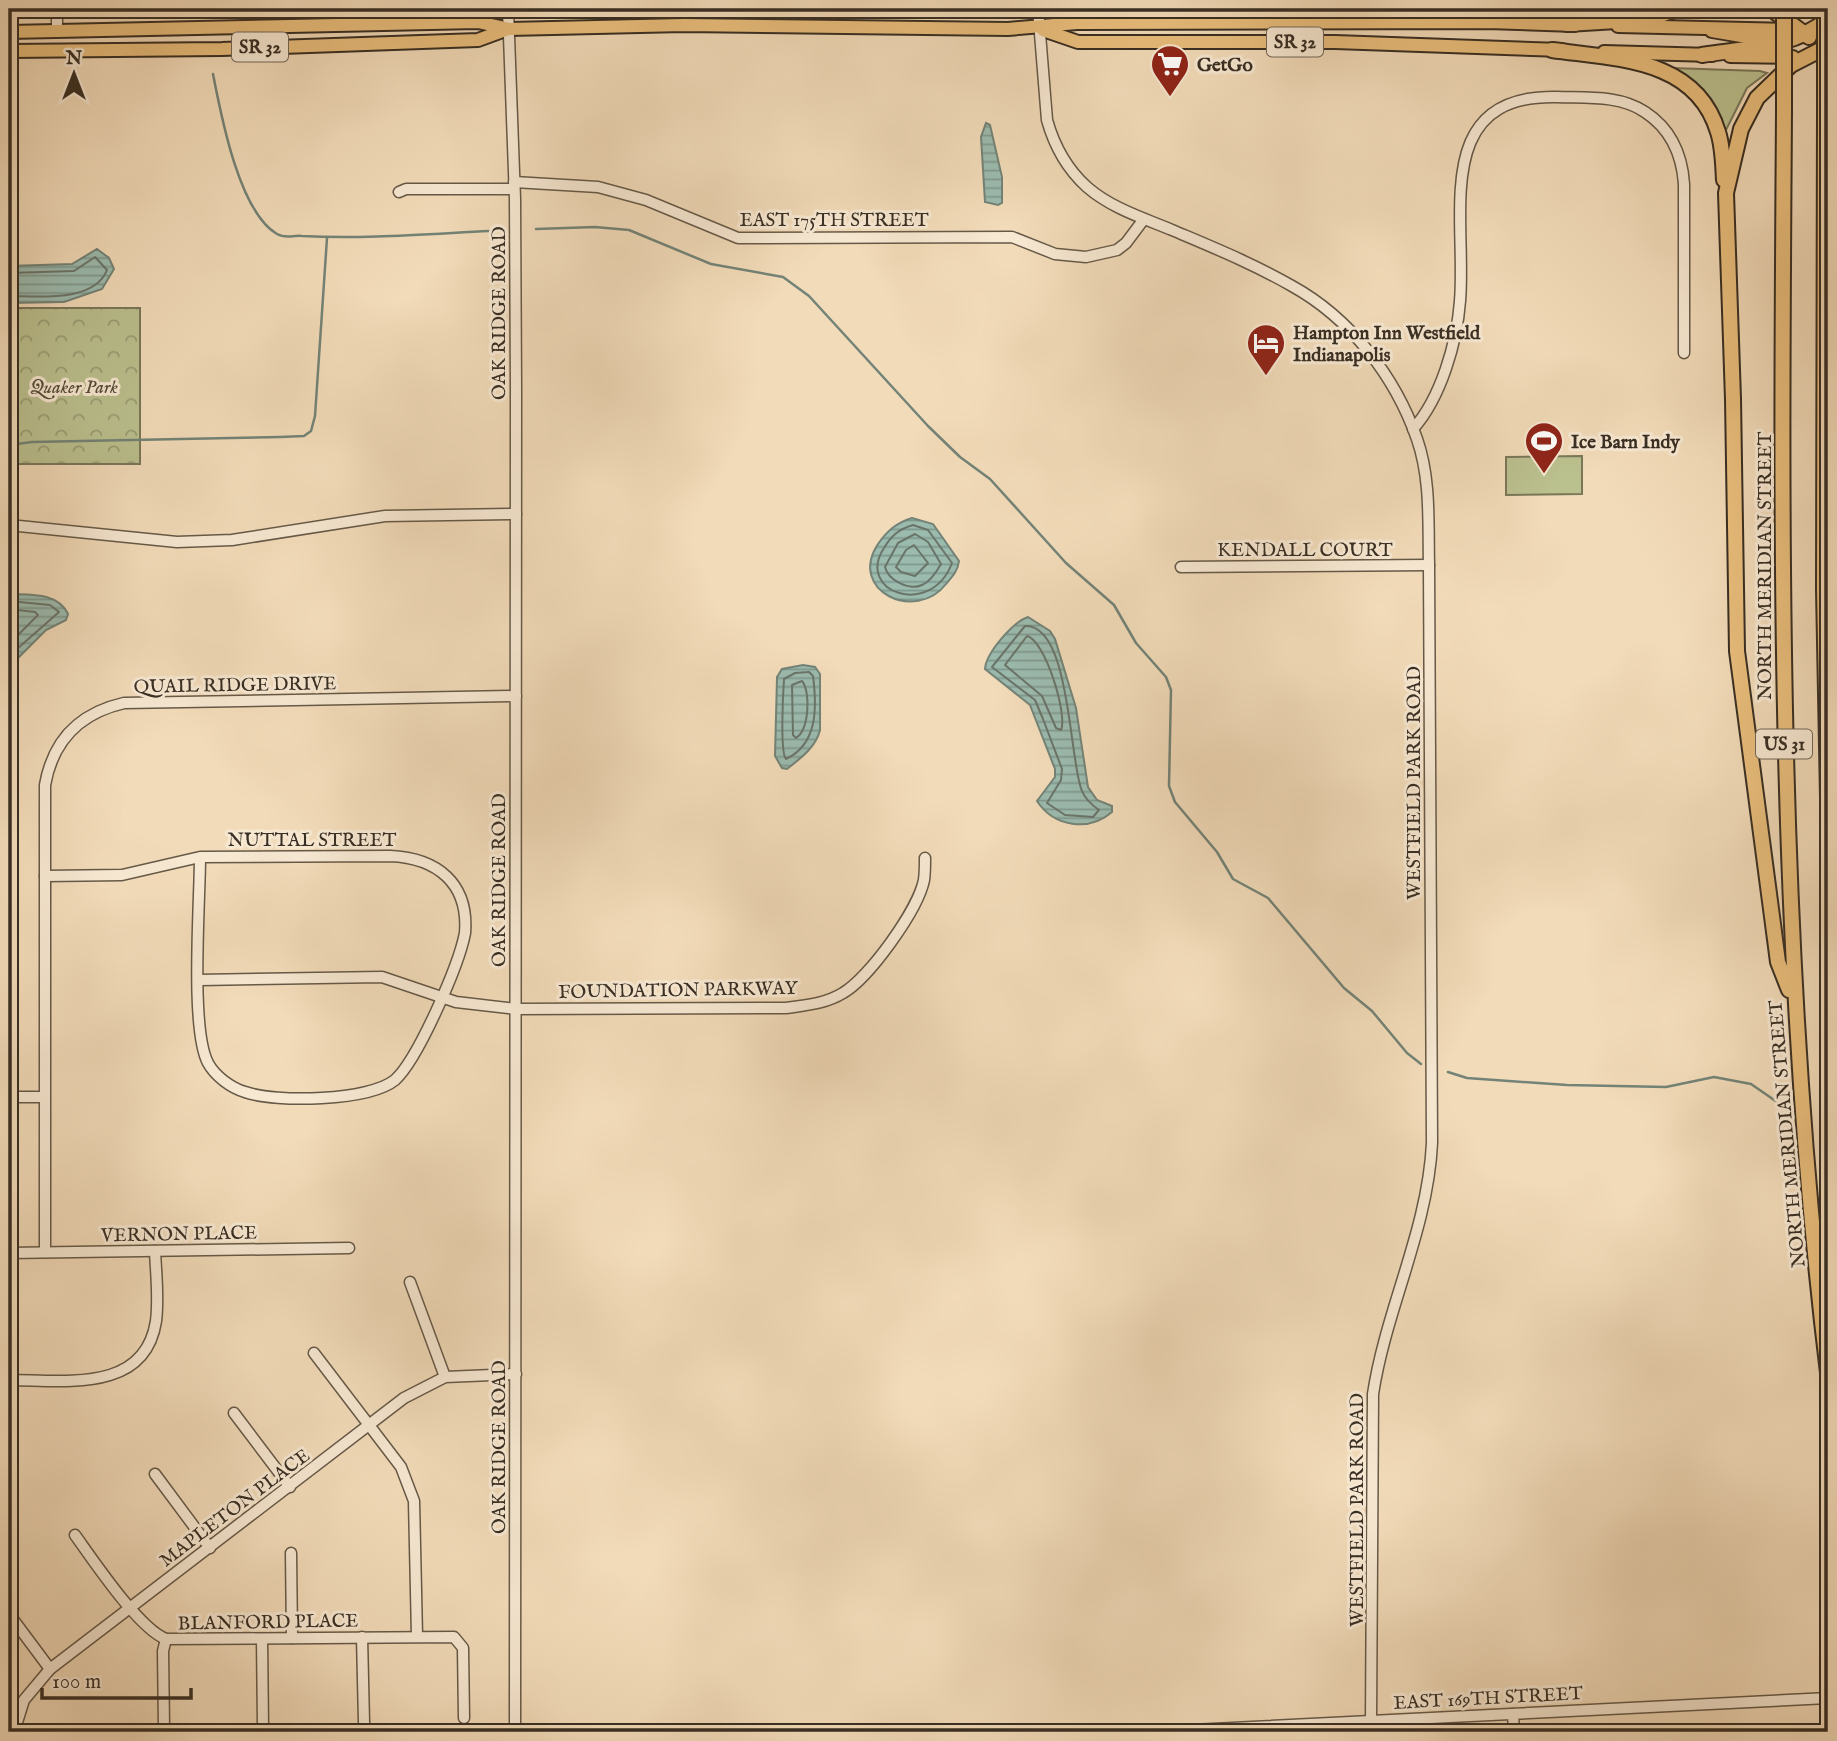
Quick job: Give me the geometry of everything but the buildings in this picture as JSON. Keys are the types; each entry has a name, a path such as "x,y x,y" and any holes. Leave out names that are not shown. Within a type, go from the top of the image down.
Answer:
{"highway":[{"path":"1567,24 1650,19 1676,9"},
{"path":"1726,193 1741,129 1752,105 1768,85 1804,57 1828,45 1812,31 1771,9"},
{"name":"NORTH MERIDIAN STREET","path":"1784,9 1782,640 1794,1001 1828,1373"},
{"name":"US 31","path":"1825,9 1824,590 1828,797"},
{"path":"1702,55 1782,43 1812,31 1828,19"},
{"path":"1712,30 1782,43 1828,73"},
{"path":"1552,50 1634,61 1678,77 1700,98 1717,130 1726,193 1737,652 1778,962 1794,1001"}],"main road":[{"name":"SR 32","path":"9,33 478,22 509,29 670,25 1040,28 1077,23 1488,22 1812,31"},
{"name":"SR 32","path":"1040,28 1078,42 1335,42 1828,58"},
{"name":"SR 32","path":"9,51 222,49 478,40 509,29"}],"street":[{"path":"57,9 57,32"},
{"name":"OAK RIDGE ROAD","path":"508,9 514,185 516,514 515,1732"},
{"name":"WESTFIELD PARK ROAD","path":"1038,9 1045,103 1056,145 1086,186 1115,206 1284,282 1333,314 1375,361 1413,429 1426,485 1429,565 1431,1173 1380,1352 1373,1394 1371,1721"},
{"path":"1285,9 1285,24"},
{"path":"1413,429 1427,409 1456,331 1460,298 1462,163 1479,124 1511,102 1546,97 1609,99 1628,103 1645,111 1677,146 1683,162 1684,184 1684,353"},
{"name":"EAST 175TH STREET","path":"399,192 405,189 514,185 598,187 646,200 738,238 1012,237 1055,254 1086,257 1117,250 1126,243 1144,219"},
{"path":"9,525 177,542 232,540 385,516 516,514"},
{"name":"KENDALL COURT","path":"1181,567 1429,565"},
{"name":"QUAIL RIDGE DRIVE","path":"45,1252 46,785 52,758 73,728 84,718 124,703 516,696"},
{"name":"NUTTAL STREET","path":"45,876 130,874 174,861 200,857 390,856 416,858 433,866 452,883 466,912 463,944 412,1061 388,1085 354,1095 273,1096 239,1090 211,1067 199,1028 200,857"},
{"name":"FOUNDATION PARKWAY","path":"200,980 372,976 402,982 467,1004 516,1009 786,1008 818,1004 852,988 873,964 912,909 924,880 925,858"},
{"path":"9,1097 44,1097"},
{"name":"VERNON PLACE","path":"9,1252 349,1248"},
{"path":"9,1380 99,1379 131,1367 142,1356 155,1329 158,1300 155,1251"},
{"path":"410,1282 445,1377"},
{"path":"314,1353 401,1467 413,1494 417,1636"},
{"name":"MAPLETON PLACE","path":"14,1732 24,1700 50,1669 417,1390 445,1377 516,1374"},
{"path":"234,1413 290,1487"},
{"path":"155,1474 210,1548"},
{"name":"BLANFORD PLACE","path":"75,1535 131,1608 152,1630 166,1639 450,1636 461,1644 464,1718"},
{"path":"291,1553 292,1638"},
{"path":"9,1614 50,1669"},
{"path":"362,1637 364,1723"},
{"path":"164,1729 163,1651 166,1639"},
{"path":"262,1639 263,1727"},
{"name":"EAST 169TH STREET","path":"1152,1732 1828,1700"},
{"path":"1513,1714 1514,1732"}],"green space":[{"path":"1689,9 1757,9 1762,13 1682,12"},
{"path":"1672,68 1767,73 1747,88 1725,132 1697,85"},
{"name":"Quaker Park","path":"9,308 140,308 140,464 9,464"},
{"name":"Ice Barn Indy","path":"1582,456 1582,494 1506,495 1506,457"}],"water":[{"path":"986,123 990,125 1002,177 1002,203 998,205 985,202 981,137"},
{"path":"97,249 109,258 114,269 102,289 64,302 9,303 9,266 72,264"},
{"path":"912,518 933,524 959,561 946,584 933,595 918,601 903,601 878,588 871,576 871,561 878,544 888,531"},
{"path":"9,594 50,598 58,602 68,614 66,620 46,630 9,667"},
{"path":"1028,617 1050,631 1055,639 1076,708 1088,787 1097,800 1112,806 1112,812 1093,822 1072,824 1062,821 1044,810 1037,801 1055,777 1055,769 1030,705 985,669 990,655 1001,639"},
{"path":"803,665 815,667 820,674 820,730 811,747 787,769 782,768 775,756 777,677 782,669"}],"waterway":[{"path":"213,74 227,137 242,185 264,222 277,234 286,237 349,237 489,231"},
{"path":"536,229 595,227 629,230 711,264 783,277 809,296 928,426 960,457 990,479 1066,563 1114,605 1136,643 1166,677 1171,690 1169,786 1175,802 1217,852 1233,879 1268,898 1344,988 1372,1011 1407,1053 1421,1064"},
{"path":"9,445 32,442 304,436 311,431 315,416 327,238"},
{"path":"1448,1072 1467,1078 1567,1085 1666,1087 1714,1077 1751,1084 1780,1104"}],"place":[{"name":"GetGo","path":"1170,98"},
{"name":"Hampton Inn Westfield Indianapolis","path":"1266,377"},
{"name":"Ice Barn Indy","path":"1544,475"}]}
